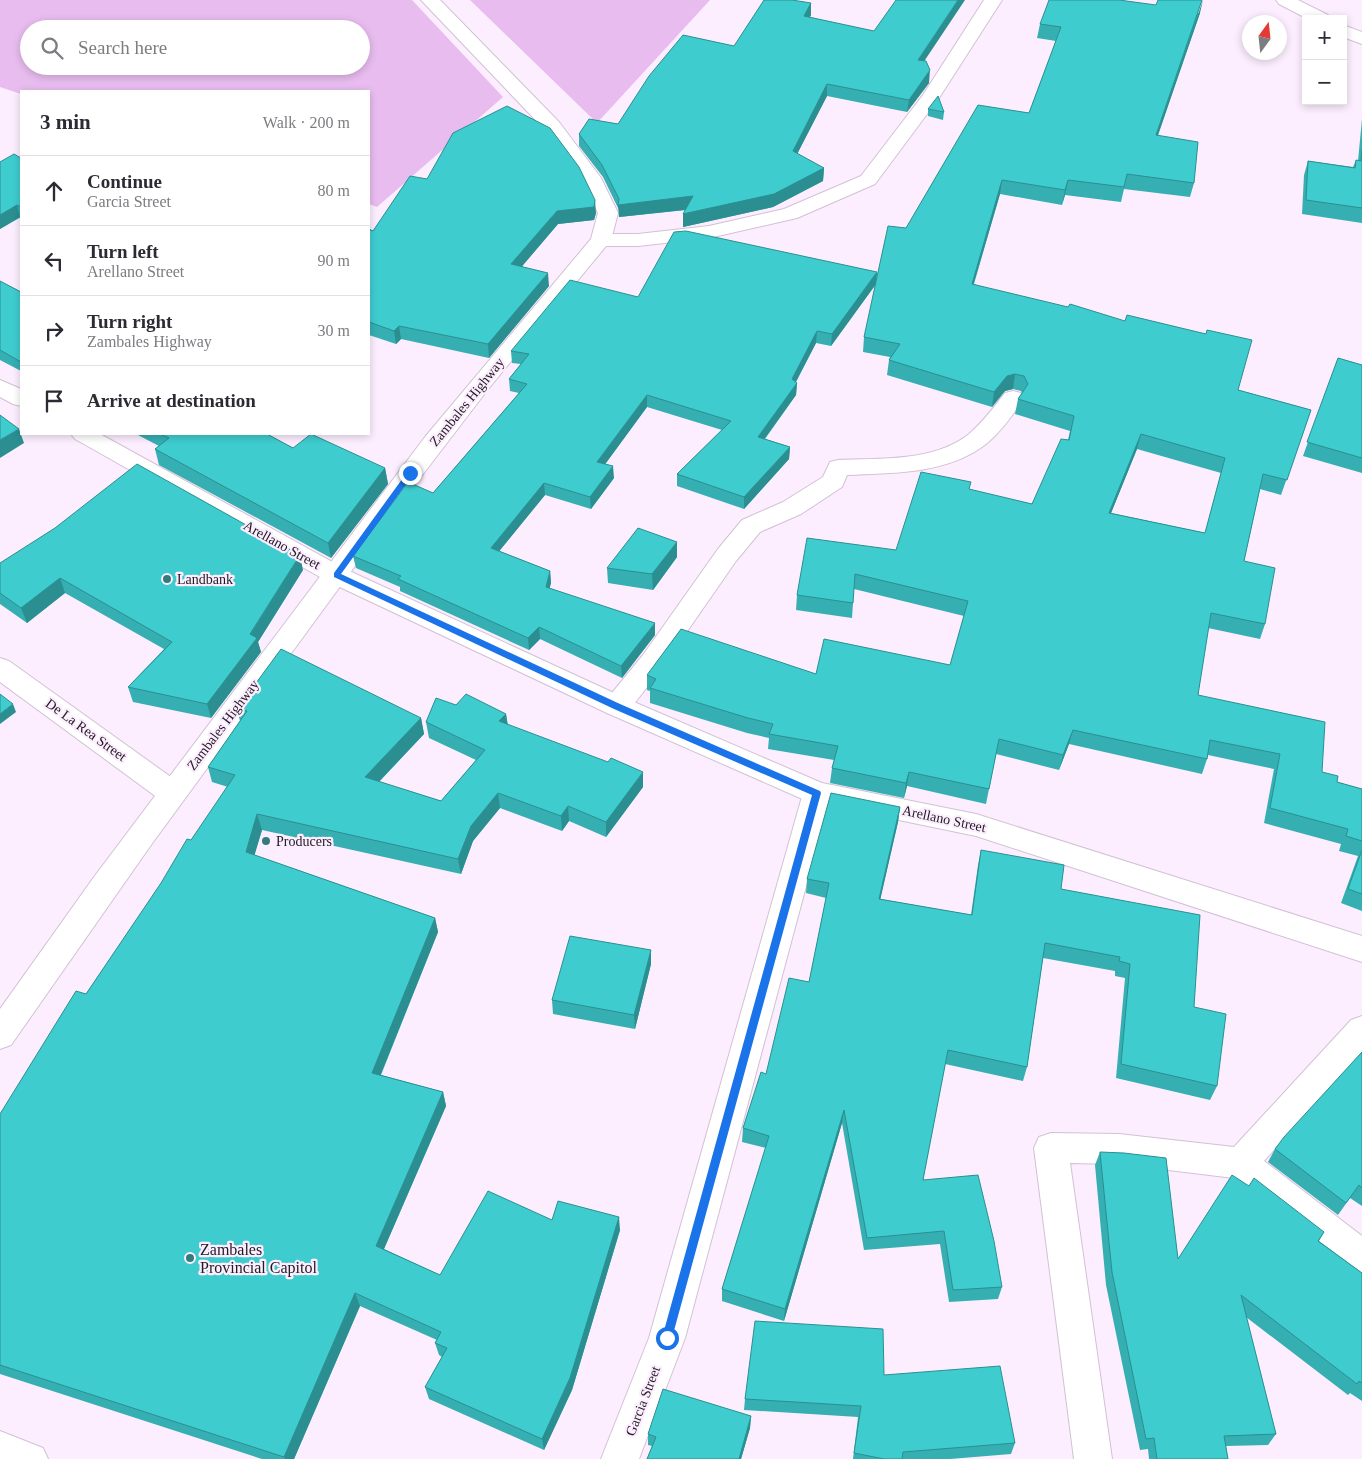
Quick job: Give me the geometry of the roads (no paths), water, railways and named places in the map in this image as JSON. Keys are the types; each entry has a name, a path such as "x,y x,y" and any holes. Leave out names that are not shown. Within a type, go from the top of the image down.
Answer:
{"street":[{"name":"Zambales Highway","path":"0,1035 50,962 172,793 434,442 602,240 608,213 591,178 552,126 430,0"},
{"path":"602,240 638,240 708,232 790,214 868,180 930,98 981,21 992,0"},
{"path":"1285,0 1314,15"},
{"path":"1347,32 1362,39"},
{"path":"0,387 20,398"},
{"path":"617,706 652,662 722,562 751,526 801,503 833,481 838,468 939,458 972,443 992,424 1013,398"},
{"name":"Arellano Street","path":"85,435 336,575 617,706 817,793 976,825 1362,949"},
{"name":"De La Rea Street","path":"0,668 172,793"},
{"name":"Garcia Street","path":"620,1459 667,1338 817,793"},
{"path":"1241,1163 1362,1030"},
{"path":"1093,1459 1051,1148 1119,1149 1241,1163 1362,1258"}],"lane":[{"path":"0,1447 32,1459"}],"place":[{"name":"Landbank","path":"167,579"},
{"name":"Producers","path":"266,841"},
{"name":"Zambales Provincial Capitol","path":"190,1258"}]}
